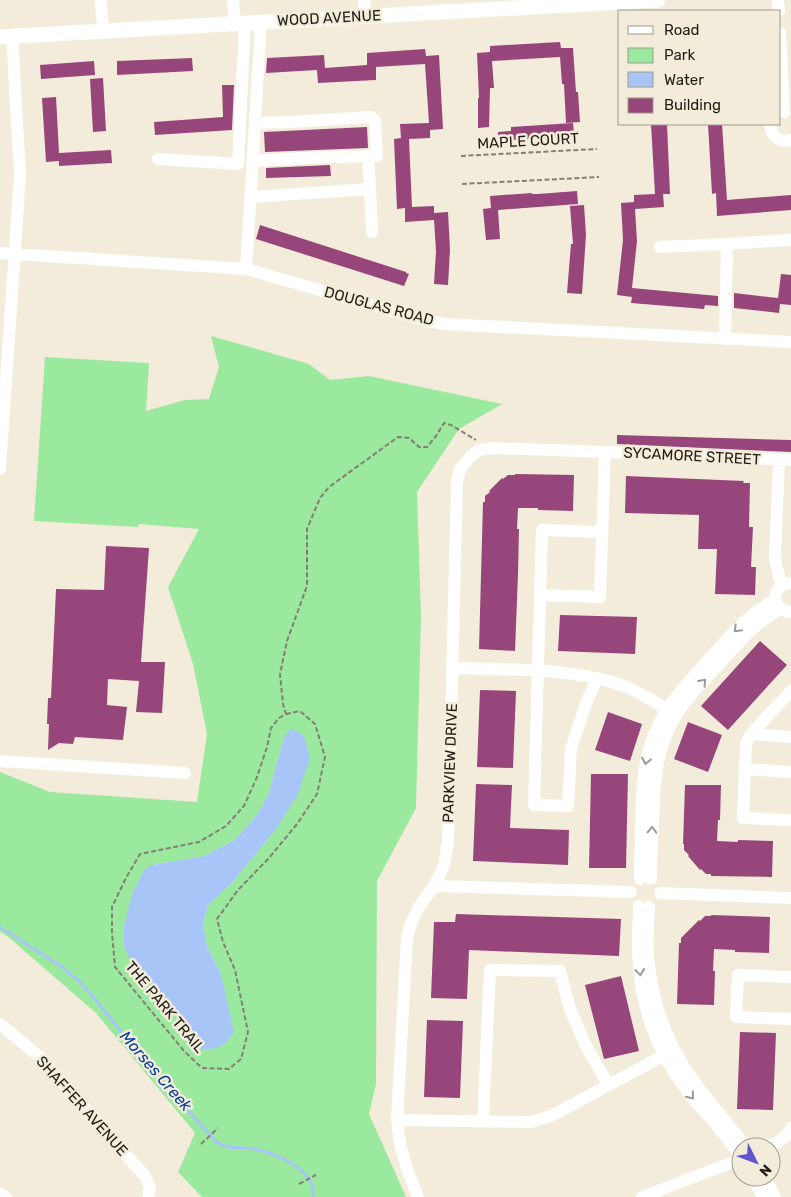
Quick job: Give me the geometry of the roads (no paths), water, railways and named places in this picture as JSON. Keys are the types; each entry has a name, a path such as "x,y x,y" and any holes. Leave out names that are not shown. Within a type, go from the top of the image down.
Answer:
{"main road":[{"name":"WOOD AVENUE","path":"6,36 366,16 496,4 658,0"}],"street":[{"path":"101,0 102,31"},
{"path":"158,159 238,164 240,23 233,0"},
{"path":"364,0 366,16"},
{"path":"246,269 261,22"},
{"path":"0,469 20,175 6,36"},
{"path":"781,49 785,113"},
{"path":"252,161 377,156 375,121 371,117 255,123"},
{"path":"771,125 770,130 777,139 784,142 791,140"},
{"path":"368,156 372,232"},
{"path":"250,197 370,189"},
{"path":"660,247 791,240"},
{"path":"725,339 727,244"},
{"name":"DOUGLAS ROAD","path":"0,253 246,269 427,321 445,324 791,342"},
{"name":"PARKVIEW DRIVE","path":"418,1197 402,1153 397,1120 407,936 419,907 434,886 444,866 448,841 457,482 460,469 479,450 491,448 605,452"},
{"path":"540,595 600,597 605,452"},
{"name":"SYCAMORE STREET","path":"605,452 785,460"},
{"path":"646,879 642,786 651,741 671,712 675,698 734,632 749,617 766,605 782,607 776,591 787,584 779,577 775,559 778,498 785,460"},
{"path":"778,498 791,498"},
{"path":"597,679 586,703 571,748 568,806 534,804 542,530 602,532"},
{"path":"453,668 569,674 597,679 626,687 671,712"},
{"path":"790,693 751,734 746,744 743,818 791,820"},
{"path":"751,734 791,736"},
{"path":"0,762 185,773"},
{"path":"744,769 791,772"},
{"path":"646,879 658,885 660,894 656,902 644,906 632,899 631,892 633,885 646,879"},
{"path":"434,886 631,892"},
{"path":"660,894 791,898"},
{"path":"644,906 638,954 642,990 648,1018 669,1053 689,1093 720,1128 731,1144"},
{"path":"483,1121 490,970 560,971 570,1009 585,1044 608,1084"},
{"path":"791,977 738,975 736,1017 791,1019"},
{"name":"SHAFFER AVENUE","path":"0,1024 41,1058 145,1176 150,1188 148,1197"},
{"path":"397,1120 530,1122 551,1116 669,1053"},
{"path":"669,1053 739,1137"},
{"path":"781,1140 789,1134 791,1128"},
{"path":"642,1197 731,1162"},
{"path":"0,1194 6,1197"}],"water":[{"path":"291,729 304,736 310,759 297,796 276,829 231,884 208,905 203,924 207,946 221,974 234,1032 227,1041 217,1048 201,1049 128,956 124,946 124,925 133,891 145,869 152,865 204,856 235,840 257,815 269,793 285,735"}],"waterway":[{"name":"Morses Creek","path":"0,927 59,965 78,980 143,1059 216,1142 230,1147 262,1151 287,1161 308,1178 312,1185 313,1197"}]}
